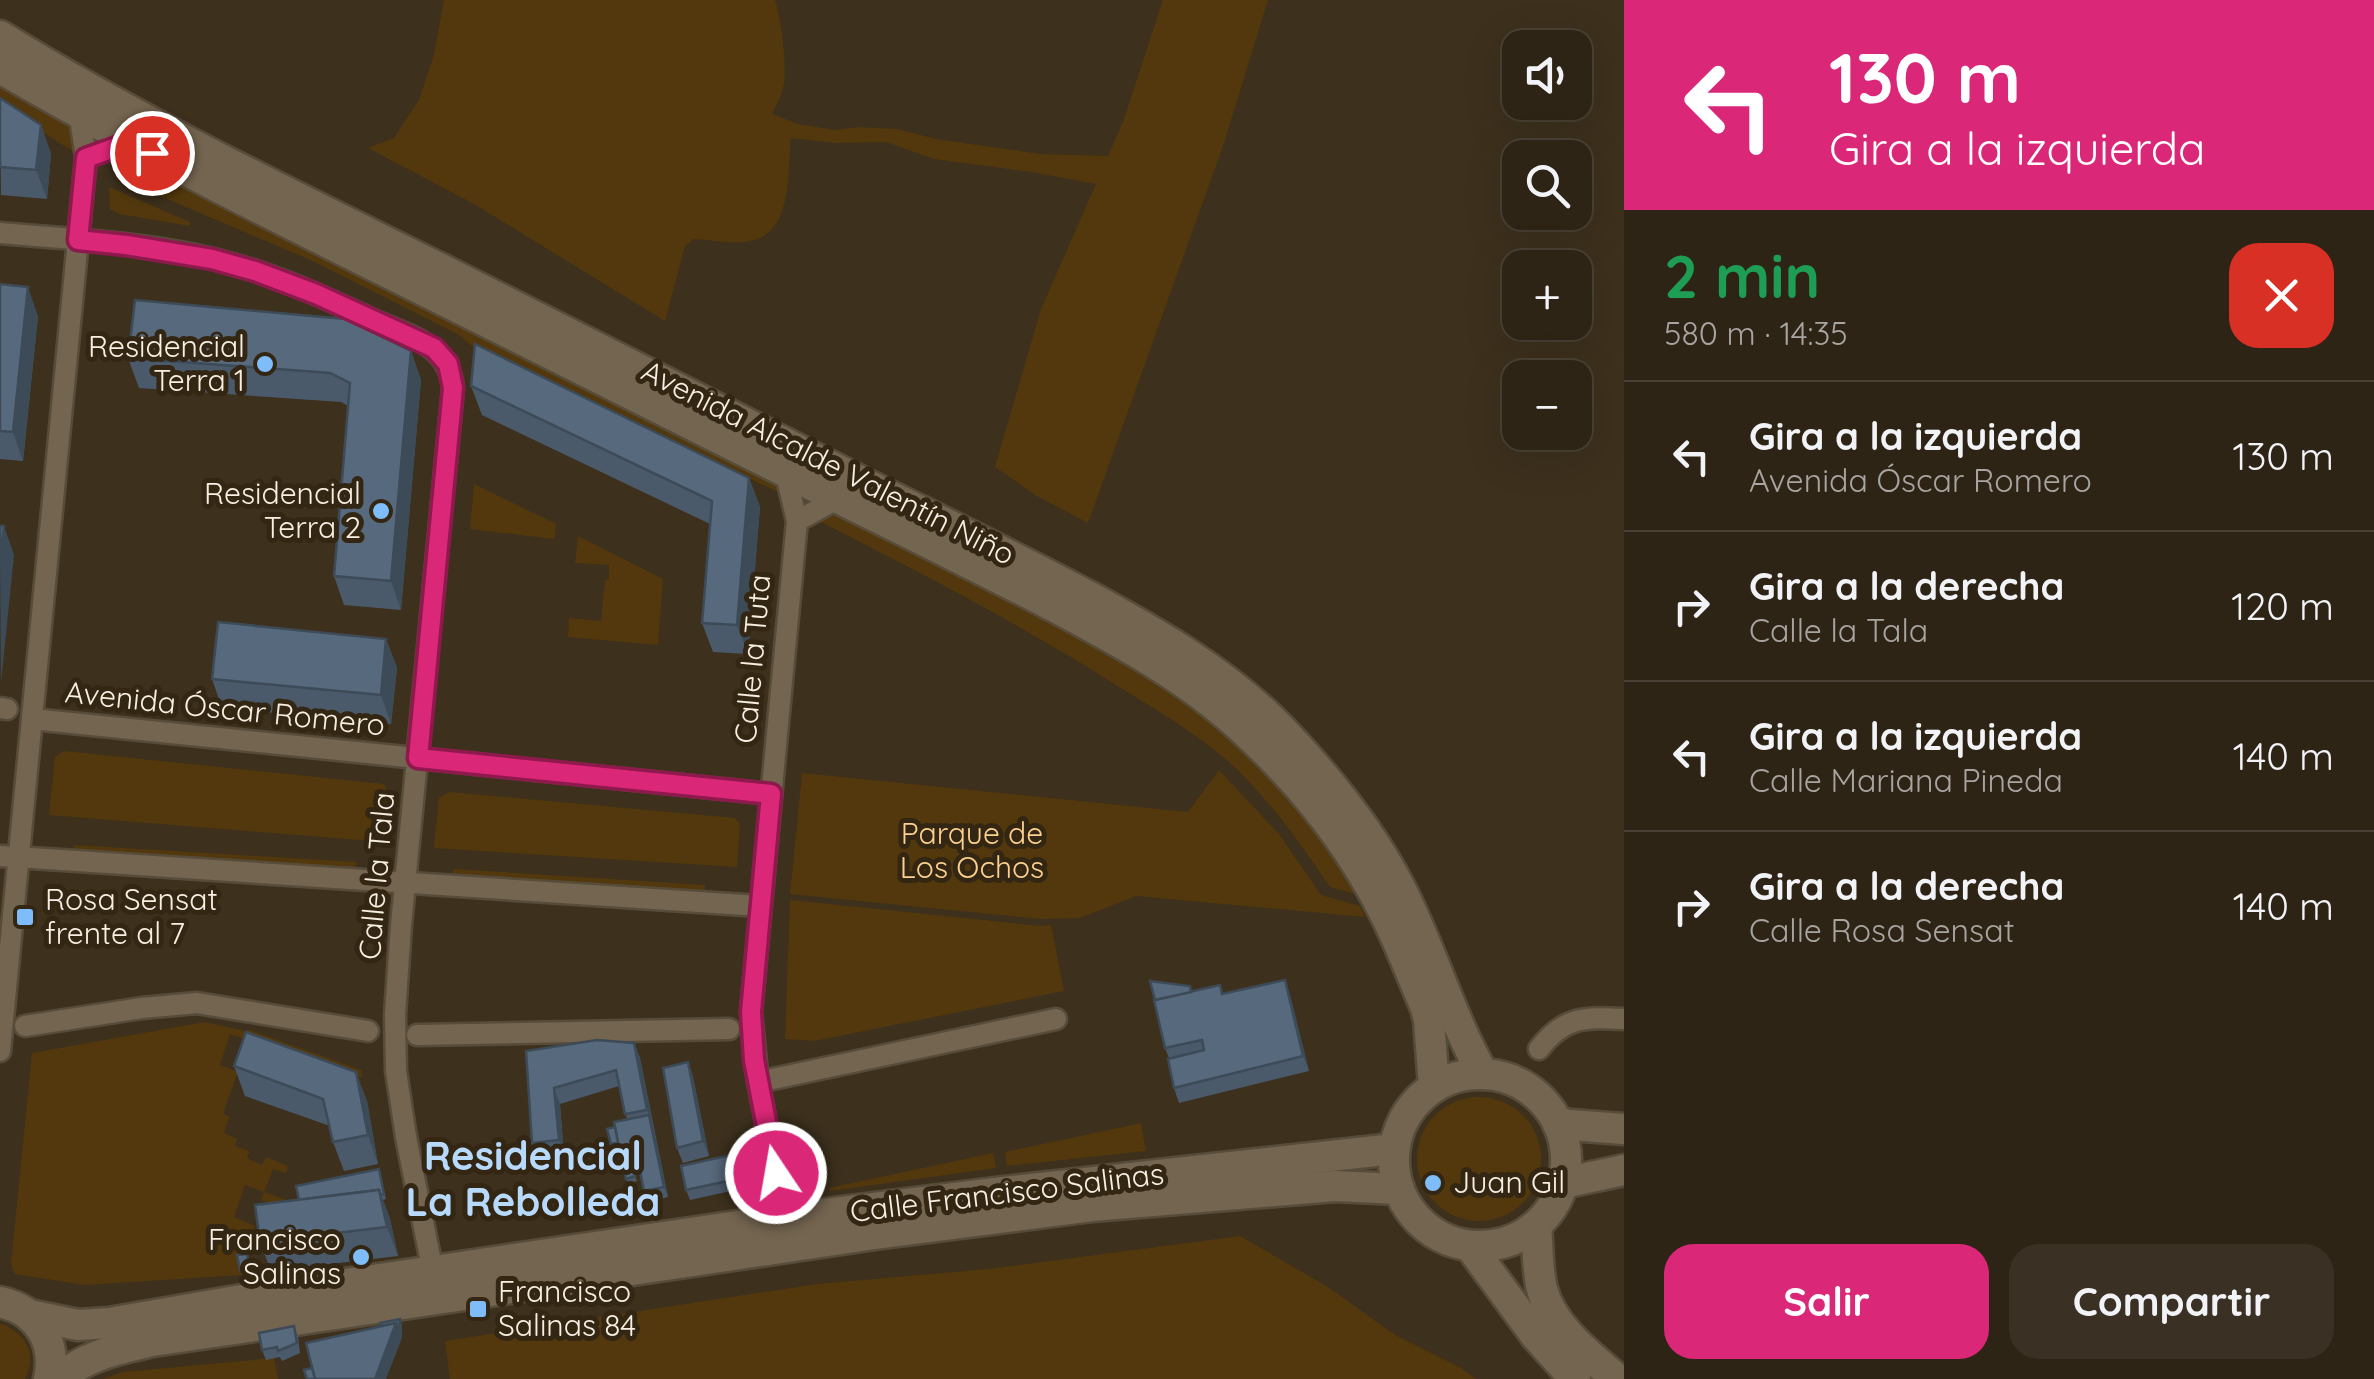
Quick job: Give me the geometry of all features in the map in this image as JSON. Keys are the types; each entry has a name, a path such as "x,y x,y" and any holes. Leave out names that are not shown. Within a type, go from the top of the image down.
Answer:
{"main road":[{"name":"Avenida Alcalde Valentín Niño","path":"0,36 110,101 259,180 1006,552 1140,624 1211,670 1279,727 1362,824 1398,883 1463,1038 1483,1074"},
{"name":"Avenida Alcalde Valentín Niño","path":"0,68 131,142 306,232 1092,627 1204,696 1270,755 1328,820 1360,870 1387,918 1430,1020 1434,1087"},
{"path":"1483,1074 1528,1088 1550,1110 1564,1143 1566,1164 1562,1184 1547,1214 1536,1226 1494,1245 1470,1246 1434,1234 1407,1207 1398,1190 1394,1149 1398,1130 1419,1098 1458,1076 1483,1074"},
{"path":"1558,1124 1624,1128"},
{"name":"Calle Francisco Salinas","path":"9,1302 78,1325 92,1325 785,1219 1394,1149"},
{"path":"1562,1184 1624,1170"},
{"name":"Calle Francisco Salinas","path":"59,1379 81,1362 153,1341 875,1234 1092,1206 1335,1186 1398,1190"},
{"path":"1536,1226 1539,1276 1548,1307 1588,1354 1617,1379"},
{"path":"1470,1246 1536,1336 1575,1379"},
{"path":"9,1302 43,1332 52,1352 49,1379"}],"street":[{"path":"0,1052 9,856 32,719 86,158 79,113"},
{"path":"86,158 131,142"},
{"path":"0,232 78,240"},
{"name":"Calle la Tala","path":"78,240 190,255 255,271 434,348 448,364 453,388 395,1015 396,1071 406,1137 434,1272"},
{"name":"Calle la Tuta","path":"784,471 797,521 751,1012 758,1082 785,1219"},
{"path":"797,521 839,498"},
{"name":"Avenida Óscar Romero","path":"32,719 771,794"},
{"path":"9,856 760,906"},
{"path":"25,1026 197,1003 368,1031"},
{"path":"758,1082 1056,1018"},
{"path":"1539,1049 1552,1032 1577,1019 1624,1019"},
{"path":"418,1035 729,1029"}],"green space":[{"path":"444,0 775,0 785,76 772,114 798,124 835,130 897,129 936,139 1041,154 1108,156 1163,0 1268,0 1224,143 1088,523 1035,495 995,467 1041,309 1096,184 934,159 886,142 835,143 791,138 786,199 774,226 764,236 750,241 694,239 685,246 665,321 474,204 368,148 394,138 419,100 434,55"},
{"path":"0,78 66,118 74,135 74,152 0,105"},
{"path":"128,153 780,479 778,492 477,350 459,335 315,262 137,186 122,166"},
{"path":"109,187 190,222 190,226 119,214 110,209"},
{"path":"474,484 556,524 554,539 470,529"},
{"path":"832,510 1110,650 1216,720 1301,806 1362,896 1330,887 1258,792 1205,743 1050,644 819,521"},
{"path":"578,536 663,579 658,645 568,637 569,618 601,621 605,580 609,579 609,565 575,563"},
{"path":"64,751 384,784 388,792 384,842 49,815 55,757"},
{"name":"Parque de Los Ochos","path":"1219,770 1279,834 1321,895 1360,906 1365,917 1136,896 1080,918 1041,919 790,894 802,773 1188,812"},
{"path":"449,792 735,818 740,824 737,867 434,848 439,798"},
{"path":"74,845 356,862 355,869 74,850"},
{"path":"453,869 705,885 705,892 453,875"},
{"path":"790,900 1051,925 1064,991 814,1041 785,1039"},
{"path":"205,1022 250,1030 361,1070 362,1078 230,1034 220,1065 238,1072 223,1113 229,1117 224,1133 237,1139 235,1146 249,1151 247,1158 262,1165 266,1157 288,1166 286,1173 273,1169 264,1192 245,1185 234,1217 255,1226 239,1260 242,1275 84,1285 15,1274 11,1264 32,1053"},
{"path":"1479,1097 1503,1102 1523,1115 1536,1135 1541,1159 1536,1183 1523,1203 1503,1216 1479,1221 1455,1216 1435,1203 1422,1183 1417,1159 1422,1135 1435,1115 1455,1102"},
{"path":"1141,1123 1146,1151 1007,1166 1005,1152"},
{"path":"993,1153 996,1168 830,1191 829,1188"},
{"path":"264,1192 289,1201 286,1209 261,1200"},
{"path":"1240,1236 1328,1287 1395,1335 1476,1379 450,1379 445,1341 817,1284 989,1269"},
{"path":"0,1323 27,1345 30,1361 25,1379 0,1379"},
{"path":"274,1358 278,1379 103,1379 123,1372"}],"building":[{"path":"0,98 41,125 36,170 0,167"},
{"path":"0,284 28,287 13,432 0,431"},
{"path":"135,300 345,319 411,351 391,581 334,576 350,383 330,373 128,358"},
{"path":"475,344 749,478 737,625 702,623 712,501 471,386"},
{"path":"0,526 4,526 0,562"},
{"path":"218,622 386,639 381,695 212,679"},
{"path":"1285,980 1303,1056 1174,1088 1168,1059 1204,1050 1202,1040 1165,1048 1154,1000 1220,985 1222,994"},
{"path":"1150,981 1190,986 1191,992 1155,1000"},
{"path":"246,1032 356,1072 368,1135 333,1142 323,1099 234,1066"},
{"path":"597,1040 634,1043 647,1110 625,1114 616,1070 554,1088 559,1140 532,1143 526,1051"},
{"path":"688,1062 703,1141 677,1148 663,1068"},
{"path":"649,1115 664,1187 644,1191 638,1161 622,1164 614,1122"},
{"path":"615,1127 618,1143 611,1144 607,1129"},
{"path":"731,1155 737,1179 686,1190 681,1166"},
{"path":"633,1167 635,1176 626,1179 624,1169"},
{"path":"379,1169 384,1194 380,1195 379,1190 299,1200 296,1186"},
{"path":"379,1190 387,1227 260,1242 255,1205"},
{"path":"247,1254 250,1269 240,1270 237,1255"},
{"path":"400,1319 399,1331 396,1323 380,1323"},
{"path":"396,1323 375,1379 315,1379 306,1343"},
{"path":"294,1326 297,1343 278,1351 277,1347 262,1350 259,1333"},
{"path":"312,1368 315,1379 307,1379 304,1370"}],"place":[{"name":"Residencial Terra 1","path":"265,364"},
{"name":"Residencial Terra 2","path":"381,511"},
{"name":"Rosa Sensat frente al 7","path":"25,917"},
{"name":"Juan Gil","path":"1433,1183"},
{"name":"Francisco Salinas","path":"361,1257"},
{"name":"Francisco Salinas 84","path":"478,1309"}],"district":[{"name":"Residencial La Rebolleda","path":"533,1179"}],"route":[{"path":"152,153 131,142 86,158 78,240 235,264 316,294 434,348 448,364 453,388 418,758 771,794 751,1012 754,1060 776,1173"}]}
